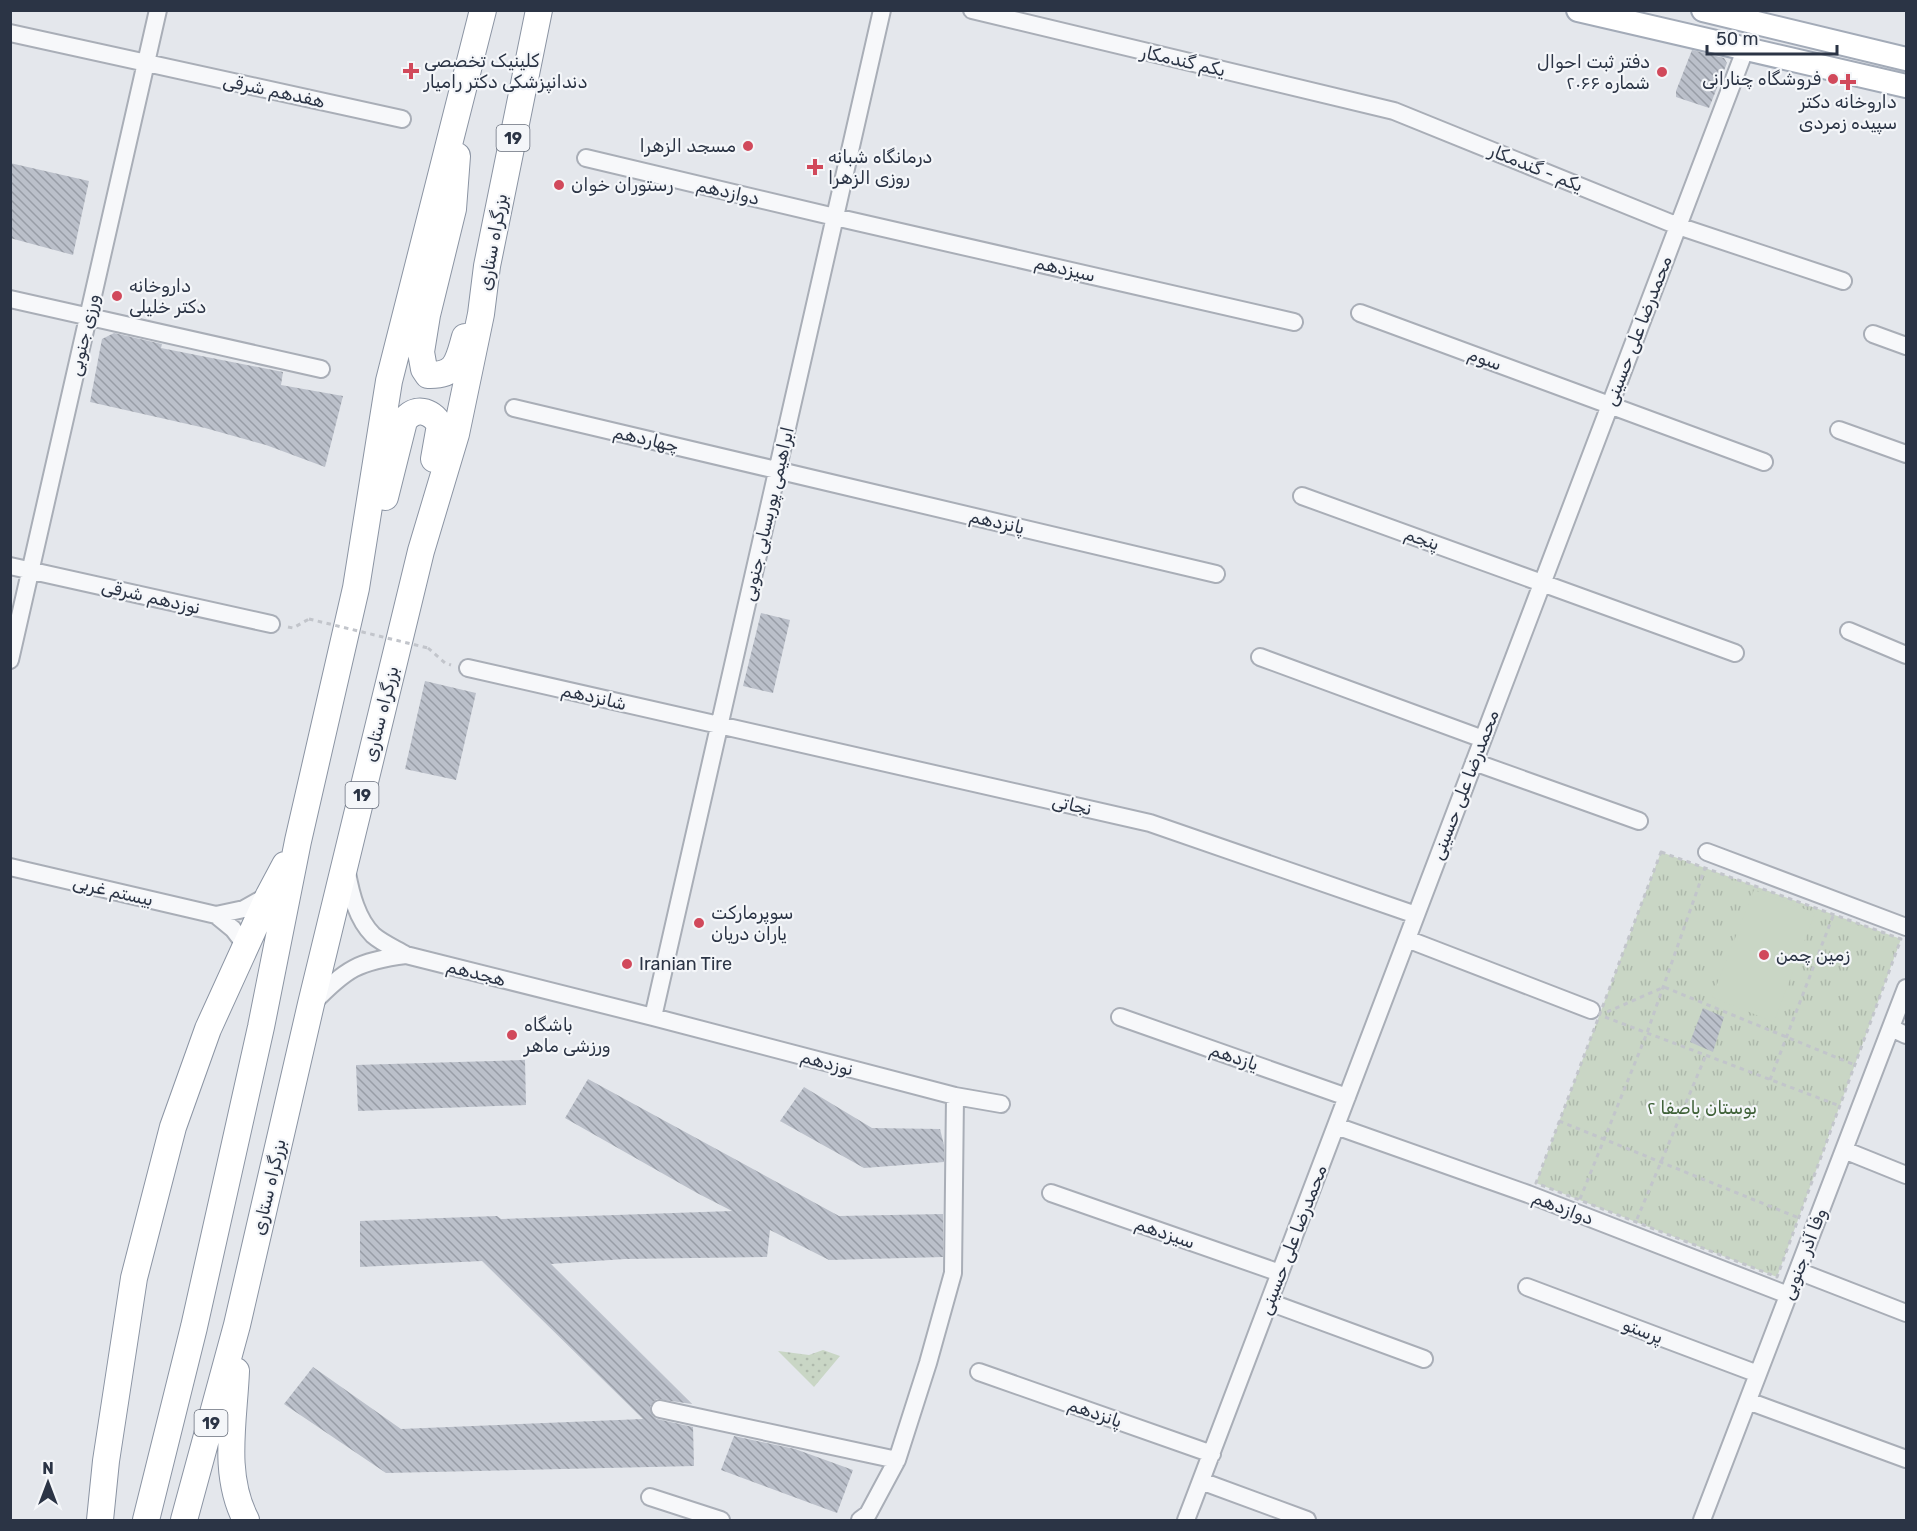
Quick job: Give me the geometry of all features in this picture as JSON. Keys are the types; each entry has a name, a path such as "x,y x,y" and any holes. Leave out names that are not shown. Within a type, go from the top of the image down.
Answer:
{"highway":[{"name":"19","path":"146,1521 194,1327 259,1039 298,841 356,588 389,381 483,10"},
{"name":"بزرگراه ستاری","path":"184,1521 237,1324 311,1004 421,551 456,434 481,314 487,266 539,10"},
{"path":"458,114 453,209 421,352 424,369 428,375 445,374 457,362 487,266"},
{"path":"356,588 368,560 404,421 409,414 419,411 435,417 440,425 425,509 421,551"},
{"name":"19","path":"100,1521 106,1461 134,1278 173,1127 208,1029 269,895 298,841"},
{"path":"237,1324 235,1402 231,1447 233,1482 238,1505 246,1521"}],"main road":[{"path":"1578,10 1906,86"},
{"path":"1703,10 1906,59"}],"street":[{"name":"ورزی جنوبی","path":"10,660 158,10"},
{"name":"ابراهیمی پوربسابی جنوبی","path":"653,1017 882,10"},
{"name":"یکم گندمکار","path":"972,10 1394,111"},
{"name":"هفدهم شرقی","path":"10,33 402,119"},
{"name":"محمدرضا علی حسینی","path":"1186,1521 1745,50"},
{"name":"یکم - گندمکار","path":"1394,111 1678,226 1843,281"},
{"name":"دوازدهم","path":"586,158 835,217"},
{"name":"سیزدهم","path":"835,217 1294,322"},
{"path":"10,299 321,369"},
{"name":"سوم","path":"1360,314 1764,462"},
{"path":"1873,334 1906,346"},
{"name":"چهاردهم","path":"514,408 778,470"},
{"path":"1839,430 1906,454"},
{"name":"پانزدهم","path":"778,470 1216,574"},
{"name":"پنجم","path":"1302,496 1735,653"},
{"name":"نوزدهم شرقی","path":"10,566 271,624"},
{"path":"1849,631 1906,655"},
{"path":"1260,657 1483,739"},
{"name":"شانزدهم","path":"468,668 720,725"},
{"name":"نجاتی","path":"720,725 1149,823 1416,915"},
{"path":"1474,762 1639,821"},
{"path":"1706,860 1906,927"},
{"path":"345,864 351,894 361,920 374,935 406,955"},
{"name":"بیستم غربی","path":"10,867 216,915"},
{"path":"216,915 244,909 269,895"},
{"path":"216,915 233,929 246,946"},
{"path":"1407,939 1595,1013"},
{"name":"هجدهم","path":"311,1004 336,979 360,964 406,955 653,1017"},
{"name":"وفا آذر جنوبی","path":"1702,1521 1844,1150 1899,1031 1906,988"},
{"name":"نوزدهم","path":"653,1017 955,1096 1001,1104"},
{"name":"یازدهم","path":"1120,1017 1347,1097"},
{"path":"860,1521 868,1514 897,1460 928,1364 953,1273 955,1096"},
{"name":"دوازدهم","path":"1336,1126 1528,1194 1788,1295"},
{"path":"1844,1150 1906,1175"},
{"name":"سیزدهم","path":"1051,1193 1280,1273"},
{"path":"1798,1271 1906,1313"},
{"name":"پرستو","path":"1527,1287 1758,1374"},
{"path":"1269,1302 1424,1359"},
{"name":"پانزدهم","path":"979,1372 1212,1454"},
{"path":"1748,1401 1906,1459"},
{"path":"660,1409 897,1460"},
{"path":"1201,1481 1307,1521"},
{"path":"650,1497 721,1521"}],"path":[{"path":"271,624 293,628 309,619 428,648 445,663 468,668"},
{"path":"1661,852 1706,860 1834,915 1901,939 1777,1277 1536,1183 1595,1013 1661,852"},
{"path":"1580,1200 1647,1033 1706,860"},
{"path":"1770,1080 1834,915"},
{"path":"1595,1013 1664,987 1855,1065"},
{"path":"1595,1013 1840,1106"},
{"path":"1635,1222 1706,1055"},
{"path":"1559,1121 1798,1218"}],"green space":[{"name":"بوستان باصفا ۲","path":"1661,852 1901,939 1777,1277 1536,1183"},
{"name":"زمین چمن","path":"1754,890 1815,913 1774,1022 1712,997"},
{"path":"823,1350 840,1356 814,1387 778,1351 809,1355"}],"building":[{"path":"1692,50 1724,58 1727,63 1709,108 1676,97 1676,91"},
{"path":"10,163 89,181 73,255 10,238"},
{"path":"114,333 162,344 161,348 283,372 281,385 343,396 325,467 266,445 205,428 90,402 102,339"},
{"path":"761,613 790,620 773,693 743,686"},
{"path":"425,681 476,693 456,780 405,769"},
{"path":"1703,1008 1724,1017 1713,1052 1690,1042"},
{"path":"525,1060 526,1105 358,1111 356,1065"},
{"path":"588,1079 839,1216 943,1214 943,1257 829,1260 770,1230 767,1257 625,1259 551,1264 692,1404 657,1399 650,1407 653,1416 657,1419 693,1427 694,1466 386,1473 284,1404 313,1367 401,1429 643,1419 482,1261 360,1267 360,1221 732,1211 565,1118"},
{"path":"804,1087 872,1128 940,1129 944,1145 944,1162 864,1168 780,1121"},
{"path":"734,1436 795,1449 853,1470 837,1513 721,1470"}],"place":[{"name":"کلینیک تخصصی دندانپزشکی دکتر رامیار","path":"411,71"},
{"name":"دفتر ثبت احوال شماره ۲۰۶۶","path":"1662,72"},
{"name":"فروشگاه چنارانی","path":"1833,79"},
{"name":"داروخانه دکتر سپیده زمردی","path":"1848,82"},
{"name":"مسجد الزهرا","path":"748,146"},
{"name":"درمانگاه شبانه روزی الزهرا","path":"815,167"},
{"name":"رستوران خوان","path":"559,185"},
{"name":"داروخانه دکتر خلیلی","path":"117,296"},
{"name":"سوپرمارکت یاران دریان","path":"699,923"},
{"name":"زمین چمن","path":"1764,955"},
{"name":"Iranian Tire","path":"627,964"},
{"name":"باشگاه ورزشی ماهر","path":"512,1035"}]}
